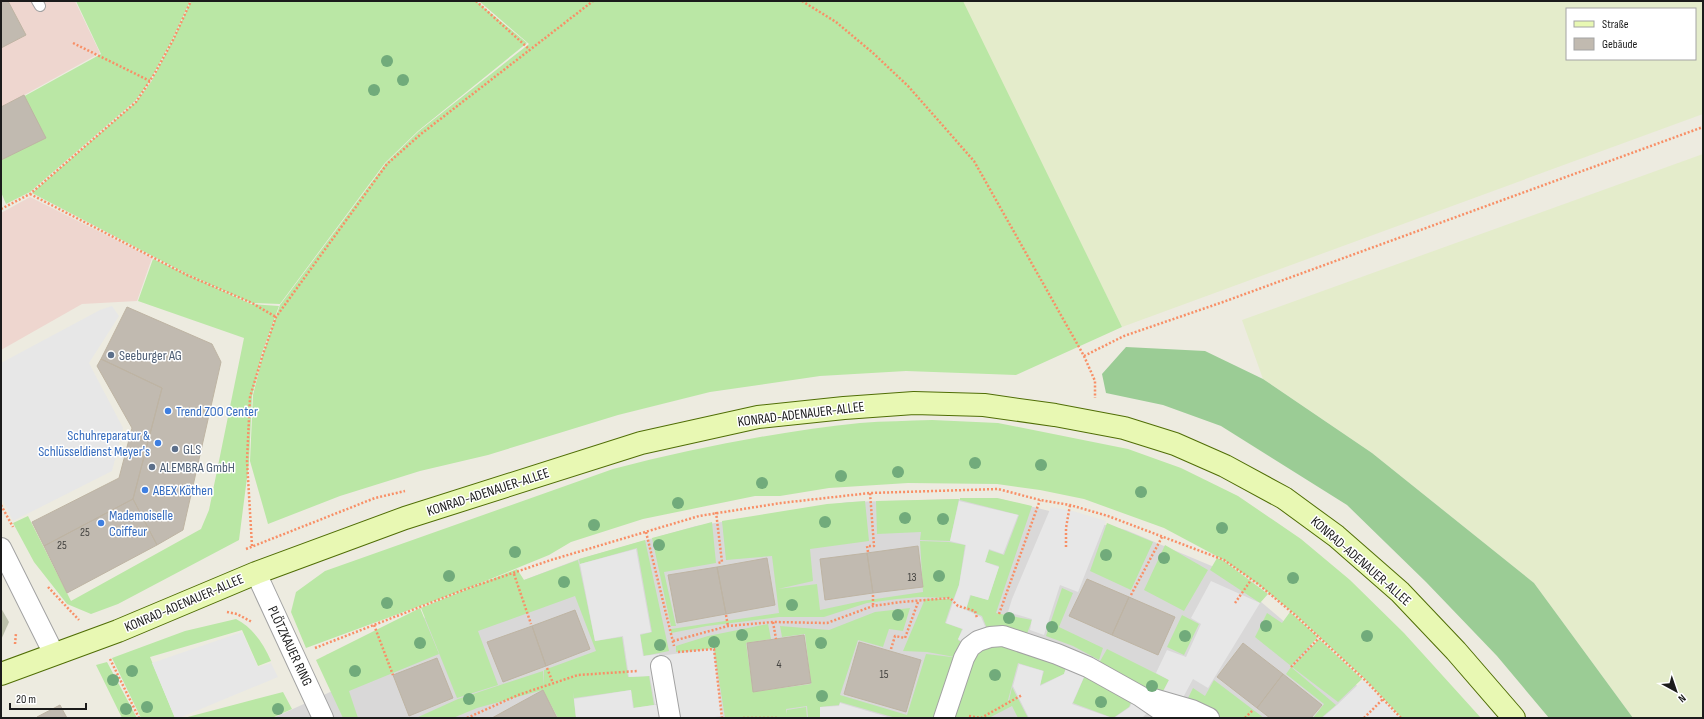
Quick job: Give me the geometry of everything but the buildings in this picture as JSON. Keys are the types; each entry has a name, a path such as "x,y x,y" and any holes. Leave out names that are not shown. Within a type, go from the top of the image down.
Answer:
{"main road":[{"name":"KONRAD-ADENAUER-ALLEE","path":"1,674 50,646 118,631 256,573 405,518 648,442 758,417 844,408 914,403 984,405 1055,415 1124,428 1175,444 1225,466 1284,498 1336,536 1400,592 1456,651 1514,718"}],"street":[{"path":"1,548 50,646"},
{"name":"PLÖTZKAUER RING","path":"256,573 323,718"},
{"path":"945,715 964,658 970,647 978,641 990,637 1003,636 1058,654 1088,667 1140,696 1172,718"},
{"path":"661,666 670,718"},
{"path":"1140,696 1186,708 1209,718"}],"path":[{"path":"1,209 30,194 136,102 150,81 173,40 191,1"},
{"path":"476,1 529,49"},
{"path":"252,546 246,461 250,397 276,317 387,164 421,134 593,1"},
{"path":"802,1 836,22 873,53 908,86 974,161 1084,356 1095,381 1095,400 1088,399"},
{"path":"73,43 150,81"},
{"path":"1084,356 1124,336 1223,302 1703,127"},
{"path":"30,194 187,275 252,304 276,317"},
{"path":"294,657 466,589 514,574 551,560 716,512 870,493 998,489 1040,500 1070,505 1108,516 1224,560 1295,615 1401,718"},
{"path":"244,550 375,498 405,491"},
{"path":"868,552 867,546 874,546 870,493"},
{"path":"997,619 1040,500"},
{"path":"1066,547 1066,528 1070,505"},
{"path":"716,512 722,562 718,563"},
{"path":"646,532 675,653 714,649 722,718"},
{"path":"1131,595 1162,537"},
{"path":"514,574 531,624"},
{"path":"1235,603 1251,580"},
{"path":"873,595 873,606"},
{"path":"673,641 728,626 773,622 827,623 873,606 950,598 958,606 976,611 977,619"},
{"path":"891,649 894,636 906,638 919,601"},
{"path":"224,612 237,614 254,623"},
{"path":"726,614 728,626"},
{"path":"50,646 81,622"},
{"path":"773,622 776,638"},
{"path":"374,625 393,674"},
{"path":"1291,667 1319,638"},
{"path":"108,654 140,718"},
{"path":"547,668 553,683"},
{"path":"467,718 518,695 578,675 641,671"},
{"path":"945,715 981,718 1022,695"},
{"path":"1364,718 1383,699"},
{"path":"1244,718 1253,710"},
{"path":"743,718 780,718"}],"shaded area":[{"path":"1,1 75,1 100,53 1,108"},
{"path":"961,1 1703,1 1703,114 1122,327"},
{"path":"1703,154 1703,718 1633,718 1534,583 1372,453 1263,379 1242,320"},
{"path":"30,197 152,258 137,301 82,304 1,350 1,213"},
{"path":"112,306 119,316 89,363 123,428 112,471 13,521 1,497 1,363 100,310"},
{"path":"997,498 1126,530 1226,572 1347,675 1387,718 273,718 339,688 326,655 579,559 696,526 848,502"},
{"path":"959,501 1018,515 1003,554 989,549 985,562 999,567 988,600 970,595 966,610 981,617 989,636 970,647 958,639 963,629 946,623 959,585 966,545 950,541"},
{"path":"1051,507 1073,511 1106,521 1078,592 1060,585 1044,635 1030,630 1032,619 1008,612 1012,599"},
{"path":"636,549 651,632 640,634 643,656 659,654 659,656 713,649 723,716 706,718 576,718 574,699 631,690 633,708 668,703 655,704 650,676 629,677 623,636 595,641 580,564"},
{"path":"1211,581 1260,603 1208,688 1193,679 1179,705 1159,700 1169,680 1156,673 1167,650 1186,657 1201,624 1191,618"},
{"path":"1,608 9,622 1,640"},
{"path":"242,632 258,667 271,663 278,677 179,718 175,718 152,663"},
{"path":"1069,659 1088,668 1072,704 1112,718 1029,718 1013,686 1019,664 1043,671 1040,686 1064,674"},
{"path":"1363,680 1400,718 1322,718 1337,705"},
{"path":"1135,694 1154,706 1142,718 1114,718 1130,707"},
{"path":"840,703 891,718 820,718 820,707 839,706"}],"green space":[{"path":"76,1 190,1 172,40 149,82 135,101 30,192 6,204 1,192 1,109 101,54"},
{"path":"191,1 476,1 527,43 418,131 385,163 280,304 252,303 187,274 32,193 136,102 151,82"},
{"path":"479,1 963,1 1122,327 1016,375 906,371 820,376 710,392 618,415 488,455 420,471 340,496 268,524 250,461 253,395 263,354 280,305 386,163 419,131 529,44"},
{"path":"153,259 251,304 279,306 262,353 252,396 249,462 239,540 118,604 91,614 67,604 34,562 13,523 28,516 71,601 201,529 209,510 244,338 138,301"},
{"path":"1126,347 1205,351 1263,379 1372,453 1534,583 1633,718 1549,718 1497,656 1426,582 1347,505 1221,426 1163,405 1106,393 1102,374"},
{"path":"932,420 998,423 1128,449 1181,468 1238,496 1301,539 1350,580 1404,633 1481,718 1402,718 1367,681 1296,615 1258,584 1224,560 1164,528 1084,499 1040,490 997,484 908,483 829,488 780,496 755,496 643,519 571,542 549,555 466,589 306,648 291,612 296,592 325,571 613,469 674,454 797,431 860,423"},
{"path":"960,498 997,498 1032,506 996,613 1032,620 1024,642 990,636 982,616 966,609 971,595 988,600 999,566 985,562 989,550 1004,555 1019,515 960,500"},
{"path":"959,499 950,541 920,540 921,532 877,534 876,501"},
{"path":"865,501 869,541 810,549 813,581 778,589 817,584 820,610 862,601 923,592 920,541 949,542 965,545 959,585 953,600 950,598 919,597 897,599 867,603 824,617 779,617 707,626 671,633 671,629 779,613 772,556 726,560 722,521 827,504"},
{"path":"712,522 716,563 664,572 676,626 671,626 652,538"},
{"path":"1107,523 1153,542 1131,590 1090,571"},
{"path":"645,540 669,651 644,656 640,635 652,632 637,548 580,564 579,559"},
{"path":"1165,545 1208,570 1184,611 1144,590"},
{"path":"1217,558 1224,561 1268,594 1260,603 1210,570"},
{"path":"578,560 595,641 622,637 628,677 649,676 654,705 634,708 631,690 574,698 573,692 576,718 558,718 543,690 477,708 453,718 416,718 458,699 543,671 543,686 544,670 596,651 575,596 478,631 498,685 457,698 421,608 517,569 524,580"},
{"path":"1062,588 1073,593 1059,627 1103,648 1099,660 1073,646 1046,636"},
{"path":"925,599 950,599 952,602 945,623 962,629 958,640 964,644 943,718 896,718 840,702 839,705 820,707 820,718 808,718 807,706 786,709 787,714 787,710 806,707 807,718 725,718 714,648 676,652 676,646 708,636 768,624 771,639 746,643 753,692 811,684 812,692 805,634 782,637 780,626 829,630 875,612 910,608 903,631 889,629 883,647 858,640 840,695 907,715 926,654 960,658 927,652 903,651"},
{"path":"420,608 439,654 349,691 358,718 343,718 316,660"},
{"path":"1290,612 1318,637 1291,666 1255,637 1267,613 1282,623"},
{"path":"1182,615 1199,624 1184,655 1167,647"},
{"path":"236,619 242,622 257,637 265,648 271,661 258,666 242,630 150,657 175,718 141,718 112,658 185,631"},
{"path":"1319,639 1362,679 1338,702 1292,667"},
{"path":"979,641 1069,659 1064,674 1040,685 1044,671 1018,663 1008,700 1009,701 1012,687 1028,718 1018,718 1012,706 989,718 945,718"},
{"path":"1107,649 1169,680 1158,700 1095,670"},
{"path":"107,662 137,718 122,718 96,665"},
{"path":"1291,667 1336,705 1321,718 1313,718 1324,704 1286,674"},
{"path":"1088,668 1135,693 1129,707 1113,718 1073,703"},
{"path":"1214,680 1264,718 1217,718 1187,700 1193,688 1205,696"},
{"path":"283,692 292,709 272,718 184,718"}],"place":[{"name":"Seeburger AG","path":"111,355"},
{"name":"Trend ZOO Center","path":"168,411"},
{"name":"Schuhreparatur & Schlüsseldienst Meyer's","path":"158,443"},
{"name":"GLS","path":"175,449"},
{"name":"ALEMBRA GmbH","path":"152,467"},
{"name":"ABEX Köthen","path":"145,490"},
{"name":"Mademoiselle Coiffeur","path":"101,523"}]}
